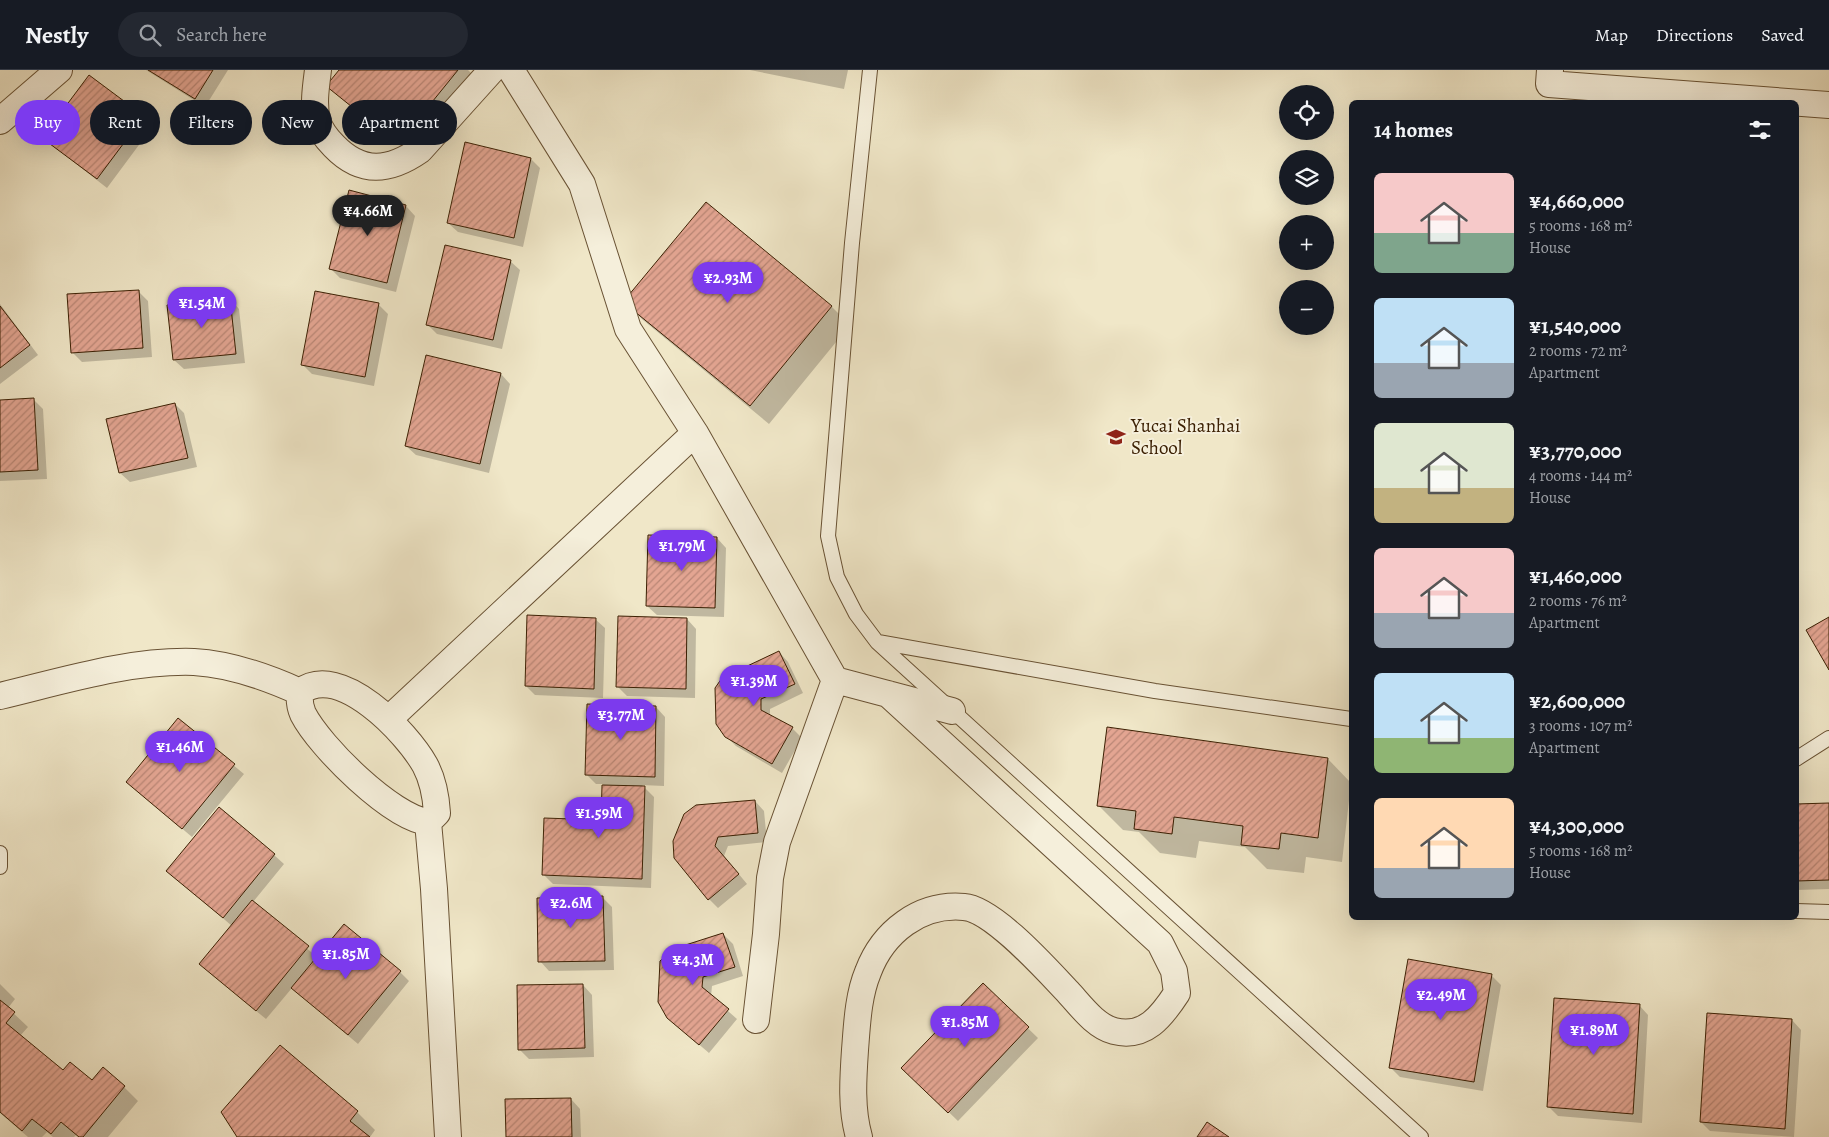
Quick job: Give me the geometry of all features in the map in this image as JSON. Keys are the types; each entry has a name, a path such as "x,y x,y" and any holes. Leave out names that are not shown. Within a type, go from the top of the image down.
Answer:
{"street":[{"path":"0,121 59,70"},
{"path":"318,70 315,107 318,122 325,136 340,152 356,163 373,168 398,163 420,150 492,70"},
{"path":"511,70 582,184 628,329 695,434 835,680 952,711"},
{"path":"1550,70 1549,84 1762,100"},
{"path":"1799,103 1829,105"},
{"path":"389,719 695,434"},
{"path":"0,696 152,663 196,662 236,669 270,678 300,692"},
{"path":"756,1020 766,934 770,878 777,842 835,680"},
{"path":"322,685 341,688 376,708 389,719 414,748 431,780 437,813 428,822 416,821 399,811 361,780 338,758 322,741 303,713 299,700 300,692 307,687 322,685"},
{"path":"859,1137 855,1122 853,1081 858,1014 867,973 884,943 907,920 946,906 967,907 982,912 1003,928 1090,1016 1114,1031 1136,1032 1161,1018 1177,993 1174,970 1160,943 888,694"},
{"path":"428,822 434,889 448,1137"}],"lane":[{"path":"870,70 852,243 828,536 837,577 856,614 877,642 1421,1137"},
{"path":"877,642 1155,692 1349,719"},
{"path":"1799,757 1829,738"},
{"path":"0,852 0,866"},
{"path":"1799,911 1829,912"}],"building":[{"path":"148,70 213,70 195,99"},
{"path":"339,70 458,70 434,100 343,100 326,86"},
{"path":"89,75 123,100 90,100 90,145 122,145 97,179 51,145 80,145 80,100 70,100"},
{"path":"465,142 531,158 514,238 447,223"},
{"path":"349,190 406,205 387,283 329,269"},
{"path":"706,202 832,306 750,406 623,302"},
{"path":"445,245 511,260 493,340 426,325"},
{"path":"139,290 143,348 71,353 67,294"},
{"path":"315,291 379,303 365,377 301,365"},
{"path":"230,298 236,354 173,360 167,305"},
{"path":"0,306 30,345 0,368"},
{"path":"426,355 501,373 480,464 405,446"},
{"path":"34,398 38,470 0,472 0,400"},
{"path":"175,403 188,458 119,473 106,419"},
{"path":"648,535 717,537 715,608 646,606"},
{"path":"527,615 596,618 594,689 525,686"},
{"path":"618,616 687,618 686,689 616,687"},
{"path":"1829,617 1829,670 1806,630"},
{"path":"779,651 795,684 761,699 761,710 793,727 772,764 725,737 716,724 715,688 722,678"},
{"path":"587,704 656,706 655,777 585,775"},
{"path":"178,718 235,764 182,829 126,782"},
{"path":"1107,727 1328,758 1318,838 1281,833 1279,849 1241,845 1243,826 1174,817 1172,834 1134,829 1136,811 1097,806"},
{"path":"602,785 645,786 642,879 542,875 544,818 601,820"},
{"path":"755,800 758,833 718,837 715,846 739,874 708,900 674,858 673,841 684,814 696,805"},
{"path":"1829,803 1829,880 1799,881 1799,804"},
{"path":"219,807 275,854 223,918 166,871"},
{"path":"603,896 605,961 538,962 537,898"},
{"path":"252,900 309,946 256,1011 199,964"},
{"path":"344,924 401,971 348,1035 291,988"},
{"path":"723,933 735,967 703,977 702,987 729,1009 699,1045 667,1018 658,1002 660,961 673,949"},
{"path":"1408,959 1492,974 1474,1082 1389,1068"},
{"path":"983,983 1029,1027 948,1113 901,1068"},
{"path":"583,984 585,1048 518,1050 517,985"},
{"path":"1554,998 1640,1004 1633,1114 1547,1107"},
{"path":"0,1000 15,1012 6,1023 63,1070 70,1062 92,1080 103,1067 125,1086 83,1137 79,1137 61,1122 51,1134 32,1119 22,1131 0,1112"},
{"path":"1707,1013 1792,1019 1785,1129 1700,1122"},
{"path":"280,1045 358,1111 350,1121 370,1137 237,1137 221,1112"},
{"path":"571,1098 572,1137 506,1137 505,1099"},
{"path":"1207,1122 1229,1137 1197,1137"}],"place":[{"name":"Yucai Shanhai School","path":"1116,437"}]}
